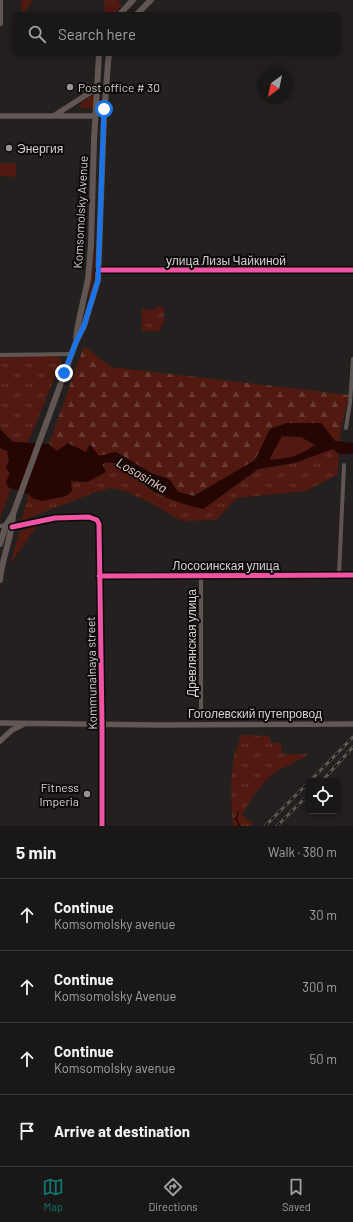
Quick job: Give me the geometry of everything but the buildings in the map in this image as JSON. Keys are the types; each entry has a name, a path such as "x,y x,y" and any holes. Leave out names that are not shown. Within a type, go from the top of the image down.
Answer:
{"main road":[{"path":"122,12 133,0"},
{"path":"139,12 151,0"},
{"name":"Komsomolsky Avenue","path":"76,342 88,279 91,245 95,116 99,56"},
{"path":"0,116 104,117 110,56"},
{"path":"55,116 97,88"},
{"name":"Komsomolsky Avenue","path":"76,342 84,326 98,280 104,117"},
{"path":"0,544 6,526 13,514 76,342"},
{"path":"0,580 5,552 6,526"},
{"name":"Гоголевский путепровод","path":"0,723 158,725 353,724"},
{"path":"0,741 12,730 26,723"}],"street":[{"path":"0,24 1,0"},
{"name":"улица Лизы Чайкиной","path":"99,270 353,270"},
{"path":"83,301 92,302"},
{"path":"0,354 71,354"},
{"path":"346,428 350,403 353,359"},
{"path":"339,575 344,465"},
{"name":"Kommunalnaya street","path":"6,526 55,518 89,517 98,520 102,724 102,826"},
{"name":"Древлянская улица","path":"201,575 201,710"},
{"name":"Лососинская улица","path":"99,576 353,575"}],"green space":[{"path":"21,0 31,0 31,4 24,12 22,12"},
{"path":"104,0 117,0 122,5 116,12 105,12"},
{"path":"92,95 95,96 93,109 80,108 79,105"},
{"path":"0,163 16,163 16,177 0,176"},
{"path":"96,241 93,281 88,298"},
{"path":"155,307 164,307 164,324 161,324 161,331 142,331 142,309 155,310"},
{"path":"84,346 111,367 349,395 341,428 340,441 335,441 321,424 287,423 270,429 255,460 194,496 178,492 169,479 151,473 116,452 99,456 89,444 86,452 57,451 49,444"},
{"path":"0,356 57,356 62,360 28,442 13,442 0,429"},
{"path":"282,436 301,437 315,444 294,456 269,460"},
{"path":"0,448 7,451 9,460 6,468 10,473 8,487 11,489 0,518"},
{"path":"333,449 339,454 337,475 306,491 237,498 216,520 182,521 147,501 125,491 111,488 93,493 21,521 29,494 71,481 87,482 106,472 102,464 110,463 124,467 155,492 203,509 258,469 294,463"},
{"path":"37,526 10,564 20,531"},
{"path":"240,735 270,736 271,743 281,743 282,754 309,754 274,773 260,787 242,815 254,824 252,826 233,826 231,782 234,757"}],"water":[{"name":"Lososinka","path":"287,423 321,423 335,441 353,443 353,454 339,454 333,449 294,463 258,469 203,509 178,502 161,495 149,488 124,467 110,463 102,464 106,472 87,482 71,481 72,490 67,496 42,501 32,498 29,494 8,487 6,482 10,473 6,468 9,460 7,451 0,448 0,429 13,442 49,444 57,451 68,443 86,452 90,444 99,456 116,452 151,473 169,479 178,492 194,496 255,460 270,429","holes":["282,436 301,437 315,445 294,456 269,460"]}],"waterway":[{"path":"238,812 236,819 240,826"}],"railway":[{"path":"313,778 353,737"},
{"path":"325,778 353,747"},
{"path":"265,826 305,786"},
{"path":"277,826 305,798"}],"cycle path":[{"path":"99,270 353,270"},
{"path":"12,527 55,518 89,517 97,520 99,524 102,826"},
{"path":"99,576 353,575"}],"place":[{"name":"Post office # 30","path":"70,87"},
{"name":"Энергия","path":"9,148"},
{"name":"Fitness Imperia","path":"87,794"}],"route":[{"path":"64,373 84,326 98,280 104,109"}]}
